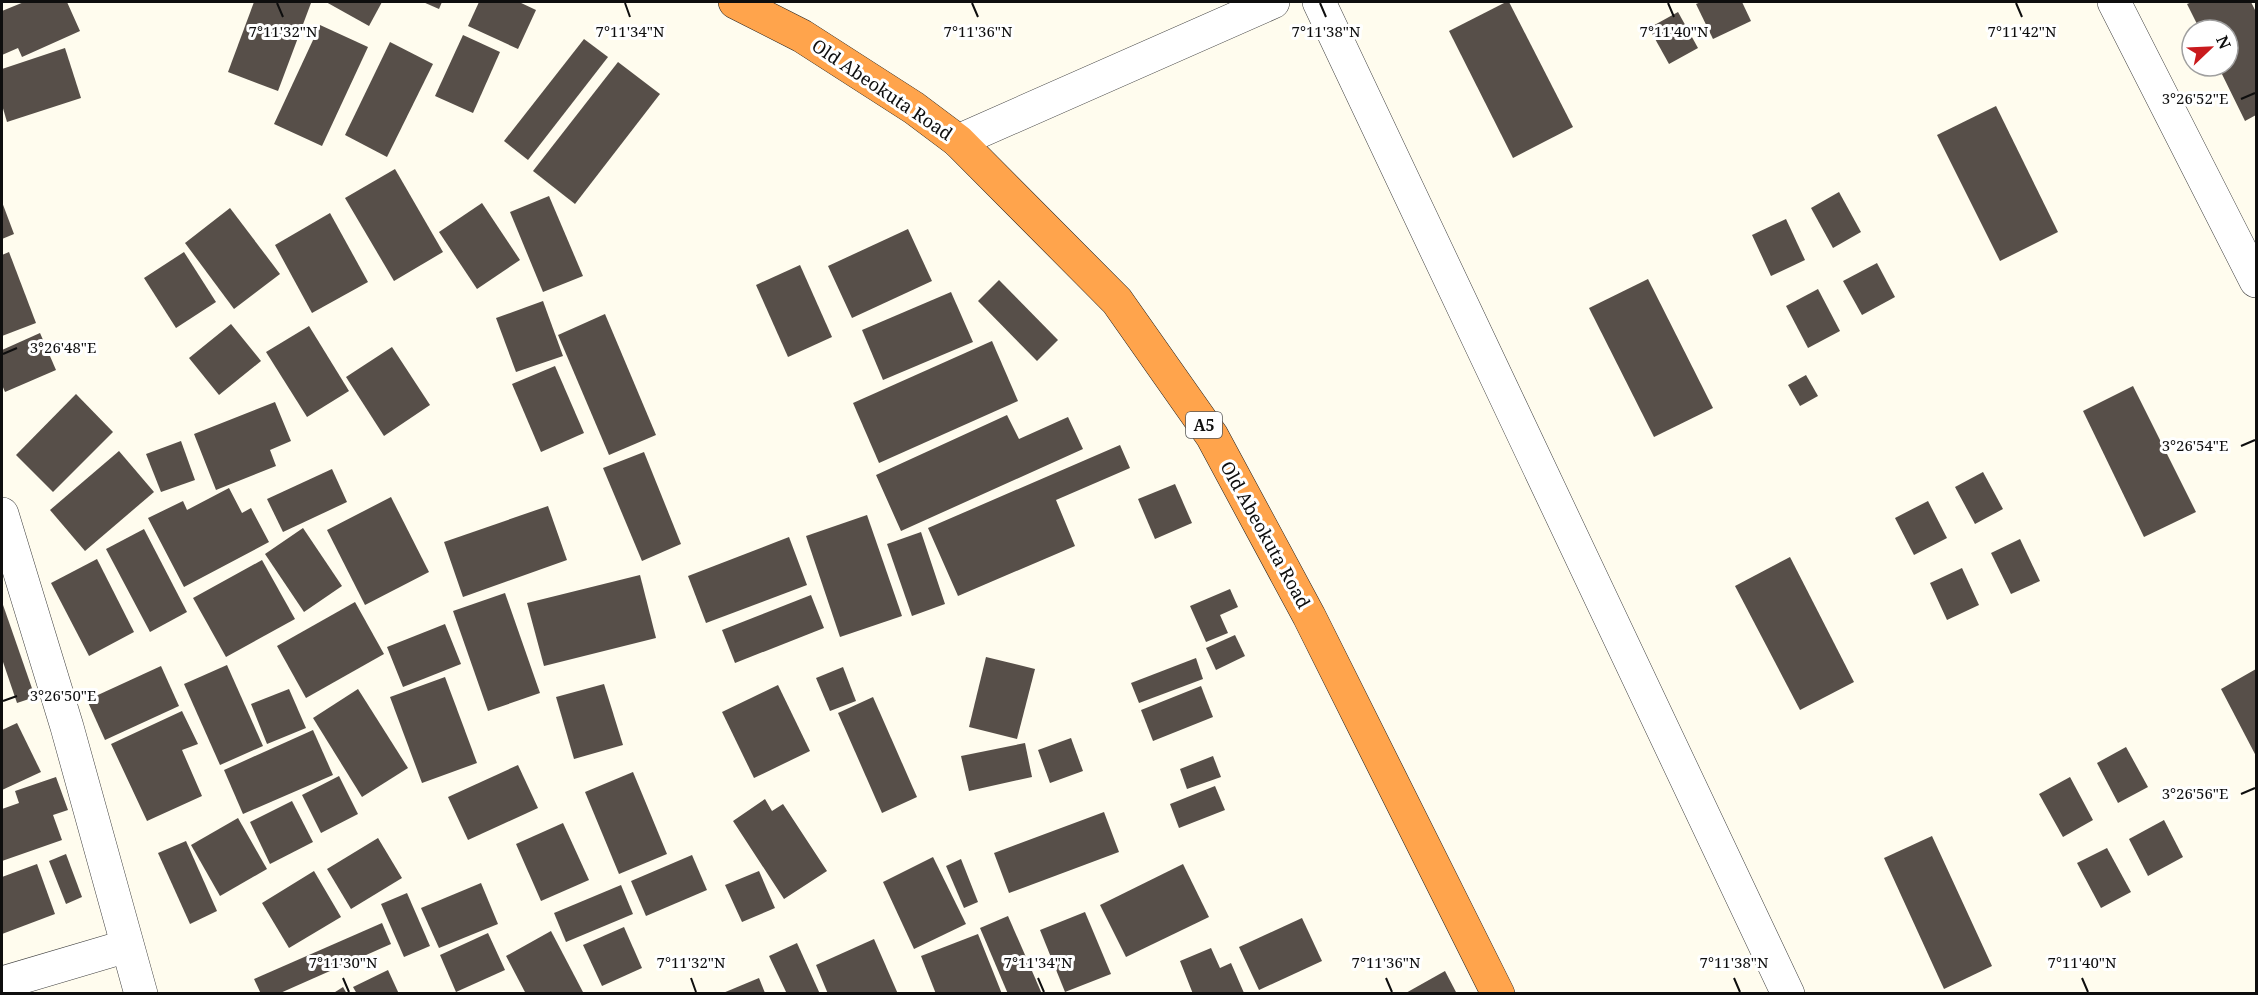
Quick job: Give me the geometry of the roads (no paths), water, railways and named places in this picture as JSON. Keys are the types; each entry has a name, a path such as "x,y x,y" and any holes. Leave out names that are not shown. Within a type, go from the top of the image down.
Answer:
{"highway":[{"name":"Old Abeokuta Road","path":"735,2 802,36 914,108 958,141 1117,300 1212,436 1309,616 1498,993"}],"street":[{"path":"958,141 1273,2"},
{"path":"1319,2 1788,993"},
{"path":"2114,2 2256,281"},
{"path":"2,514 67,727 141,993"},
{"path":"2,983 127,946"}]}
